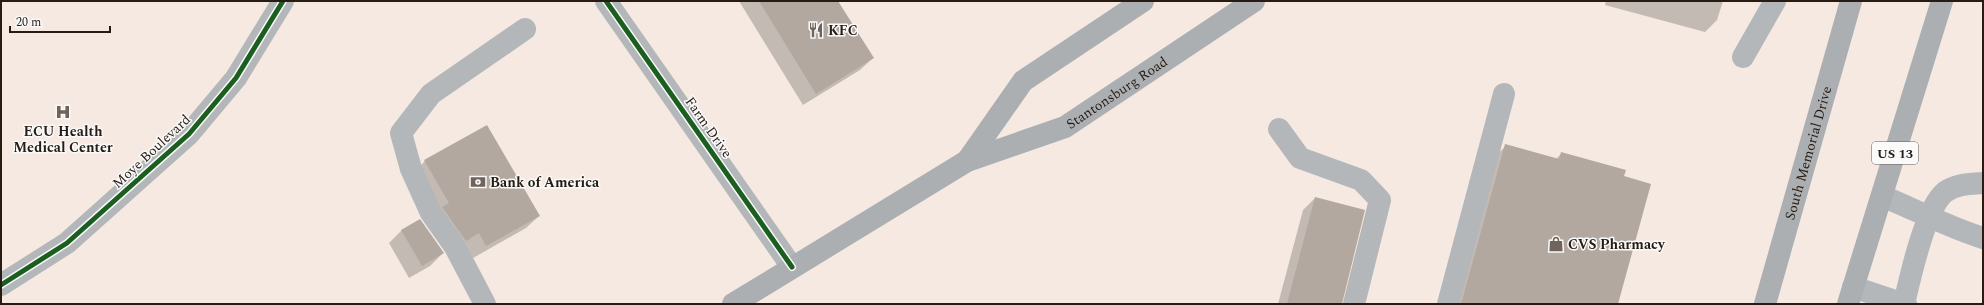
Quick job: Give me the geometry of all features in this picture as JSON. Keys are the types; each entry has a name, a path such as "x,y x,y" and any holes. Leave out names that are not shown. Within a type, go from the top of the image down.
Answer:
{"main road":[{"name":"Stantonsburg Road","path":"967,161 1023,81 1143,1"},
{"name":"Stantonsburg Road","path":"733,304 967,161 1065,127 1254,1"},
{"name":"South Memorial Drive","path":"1764,304 1851,1"},
{"name":"US 13","path":"1850,296 1942,1"}],"street":[{"name":"Moye Boulevard","path":"1,285 67,243 189,134 236,78 283,1"},
{"name":"Farm Drive","path":"606,1 792,267"},
{"path":"1743,57 1775,1"},
{"path":"485,304 455,247 432,213 411,169 401,133 432,94 525,30"},
{"path":"1448,304 1504,94"},
{"path":"1279,129 1300,158 1361,180 1380,200 1354,304"},
{"path":"1850,296 1905,304 1914,264 1930,216 1938,199 1946,191 1963,184 1983,183"},
{"path":"1882,196 1930,216 1945,225 1983,238"}],"building":[{"name":"KFC","path":"759,1 838,1 874,58 816,94"},
{"name":"Bank of America","path":"487,125 540,216 486,246 479,233 466,241 442,207 449,203 424,160"},
{"name":"CVS Pharmacy","path":"1505,144 1559,159 1561,152 1626,170 1624,176 1651,184 1618,304 1461,304"},
{"path":"1315,197 1365,210 1342,304 1287,304"},
{"path":"420,219 444,253 422,266 401,230"}],"cycle path":[{"path":"1,285 67,243 189,134 236,78 283,1"},
{"path":"606,1 792,267"}],"place":[{"name":"KFC","path":"816,30"},
{"name":"ECU Health Medical Center","path":"63,112"},
{"name":"Bank of America","path":"478,182"},
{"name":"CVS Pharmacy","path":"1556,244"}]}
